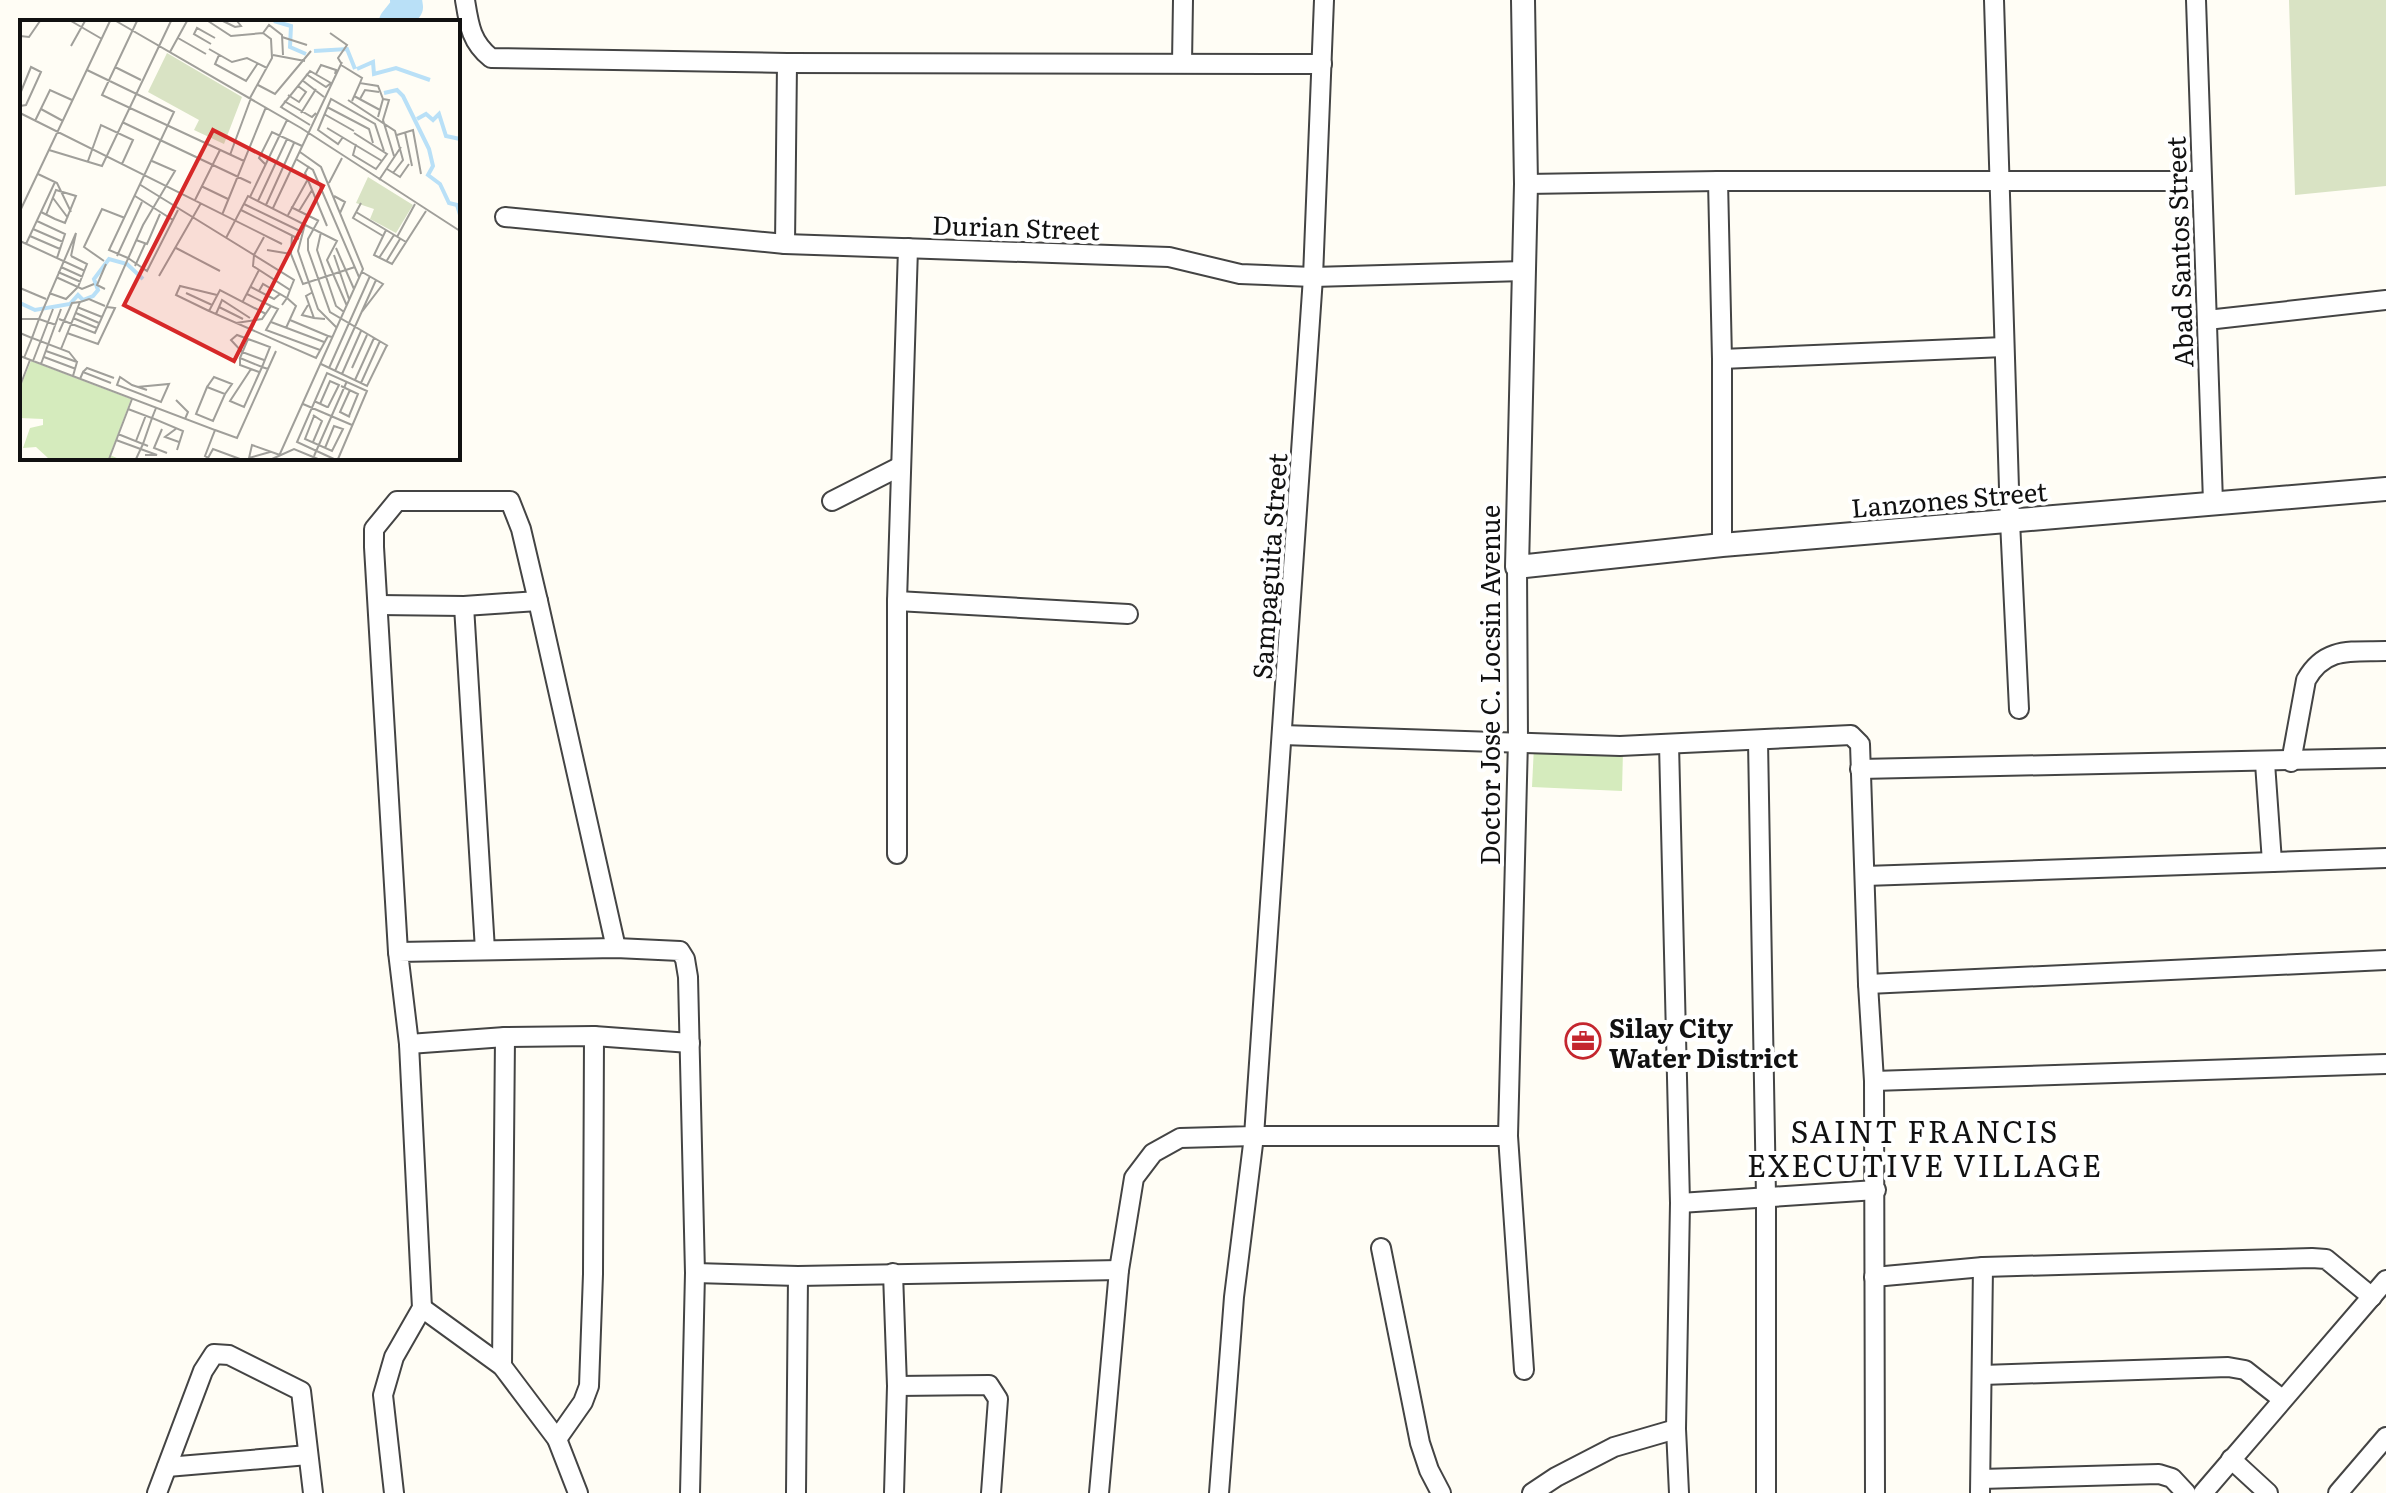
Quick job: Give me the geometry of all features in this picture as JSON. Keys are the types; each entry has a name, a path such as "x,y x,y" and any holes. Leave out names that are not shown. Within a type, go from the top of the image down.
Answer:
{"street":[{"path":"465,0 471,35 479,48 491,58 787,63 1322,64"},
{"path":"1182,63 1183,0"},
{"name":"Sampaguita Street","path":"1219,1493 1234,1297 1254,1136 1313,277 1324,0"},
{"name":"Doctor Jose C. Locsin Avenue","path":"1523,0 1526,184 1517,567 1518,740 1508,1136 1524,1370"},
{"path":"1994,0 2019,709"},
{"name":"Abad Santos Street","path":"2196,0 2213,502"},
{"path":"785,244 787,63"},
{"path":"1718,181 1722,545"},
{"path":"1526,184 2202,181"},
{"name":"Durian Street","path":"505,217 785,244 1169,257 1240,274 1313,277 1524,271"},
{"path":"897,854 897,601 908,248"},
{"path":"2207,320 2386,300"},
{"path":"1722,359 2004,347"},
{"path":"832,501 901,466"},
{"name":"Lanzones Street","path":"1517,567 1722,545 2386,489"},
{"path":"394,1493 383,1395 394,1357 422,1308 409,1044 398,952 374,529 397,501 510,501 521,529 616,948"},
{"path":"378,605 464,606 538,601"},
{"path":"897,601 1128,614"},
{"path":"464,606 485,950"},
{"path":"2291,762 2306,680 2311,671 2323,658 2337,653 2386,651"},
{"path":"1282,735 1518,740 1620,746 1851,735 1860,744 1874,1081 1875,1493"},
{"path":"1758,741 1766,1196 1766,1493"},
{"path":"1669,744 1680,1203 1676,1429 1679,1493"},
{"path":"1860,769 2265,763 2386,758"},
{"path":"2265,763 2272,862"},
{"path":"1865,876 2386,858"},
{"path":"398,952 616,948 680,951 685,959 688,977 695,1273 690,1493"},
{"path":"1868,984 2386,960"},
{"path":"409,1044 505,1037 594,1036 690,1043"},
{"path":"557,1439 583,1402 589,1386 594,1036"},
{"path":"502,1366 505,1037"},
{"path":"1874,1081 2386,1064"},
{"path":"1099,1493 1119,1270 1134,1178 1153,1153 1180,1138 1508,1136"},
{"path":"1680,1203 1876,1190"},
{"path":"1381,1248 1420,1443 1441,1493"},
{"path":"1874,1277 1983,1267 2312,1258 2326,1259 2372,1297"},
{"path":"1983,1267 1980,1486 2159,1474 2172,1478 2186,1493"},
{"path":"695,1273 798,1276 1119,1270"},
{"path":"893,1273 897,1386 894,1493"},
{"path":"796,1493 798,1276"},
{"path":"2203,1493 2386,1280"},
{"path":"422,1308 502,1366 557,1439 578,1493"},
{"path":"157,1493 203,1371 214,1354 229,1355 301,1391 313,1493"},
{"path":"1982,1375 2228,1367 2245,1370 2282,1399"},
{"path":"897,1386 989,1385 995,1391 998,1399 991,1493"},
{"path":"1532,1493 1614,1447 1676,1429"},
{"path":"2338,1493 2386,1437"},
{"path":"167,1467 308,1455"},
{"path":"2231,1459 2268,1493"}],"green space":[{"path":"2289,0 2386,0 2386,186 2295,195"},
{"path":"1534,746 1623,750 1622,791 1532,787"}],"waterway":[{"path":"397,20 407,7 406,0"}],"place":[{"name":"Silay City Water District","path":"1583,1041"}],"district":[{"name":"SAINT FRANCIS EXECUTIVE VILLAGE","path":"1925,1147"}]}
